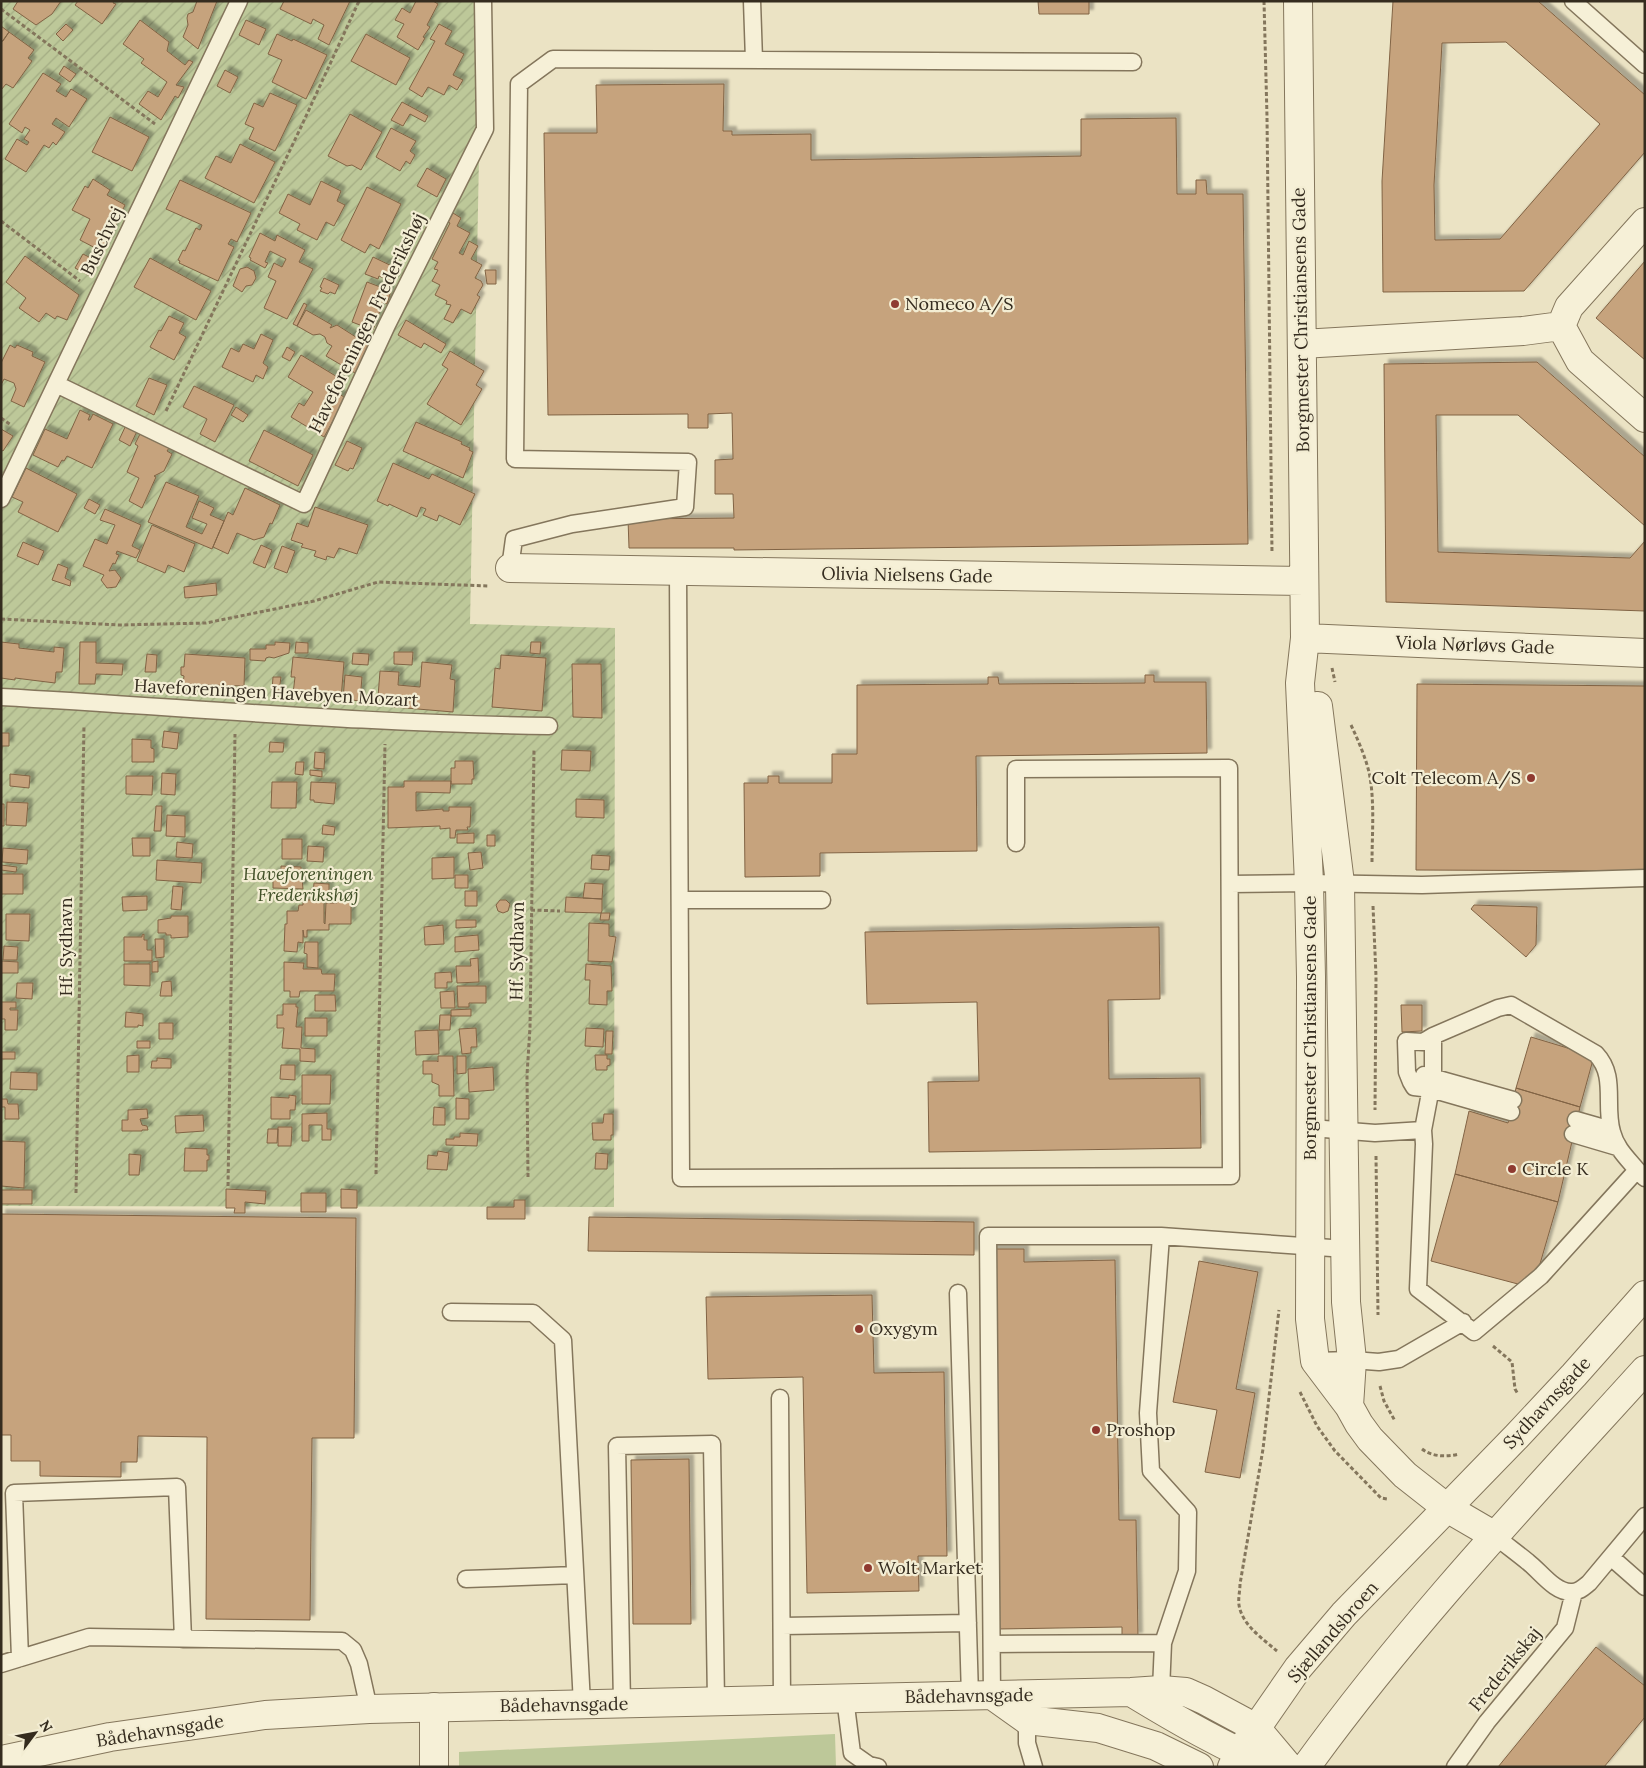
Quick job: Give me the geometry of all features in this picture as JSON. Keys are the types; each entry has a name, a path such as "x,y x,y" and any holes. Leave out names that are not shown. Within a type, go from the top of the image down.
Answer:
{"street":[{"name":"Borgmester Christiansens Gade","path":"1298,1 1305,638 1300,683 1309,883 1310,1319 1315,1361"},
{"path":"1561,326 1569,307 1645,222"},
{"path":"1302,344 1523,332 1561,326"},
{"path":"1561,326 1580,360 1645,418"},
{"name":"Olivia Nielsens Gade","path":"510,568 1304,581"},
{"name":"Borgmester Christiansens Gade","path":"1305,638 1315,684 1340,883 1346,1302 1352,1360 1349,1406"},
{"name":"Viola Nørløvs Gade","path":"1305,638 1645,652"},
{"name":"Sydhavnsgade","path":"1447,1508 1574,1375 1645,1295"},
{"path":"1315,1361 1349,1406 1359,1424 1404,1476 1447,1508 1494,1536"},
{"path":"1306,1767 1388,1659 1494,1536 1645,1370"},
{"name":"Sjællandsbroen","path":"1236,1760 1298,1668 1344,1614 1447,1508"},
{"name":"Bådehavnsgade","path":"1,1760 110,1737 265,1715 369,1709 981,1695 1027,1707 1131,1692 1161,1690 1186,1692 1256,1728 1289,1767"},
{"path":"1131,1692 1188,1727 1236,1760 1272,1767"},
{"path":"1027,1707 1156,1746 1200,1767"},
{"path":"434,1708 434,1767"}],"lane":[{"name":"Buschvej","path":"1,499 239,1"},
{"name":"Haveforeningen Frederikshøj","path":"56,384 304,504 387,325 485,129 483,1"},
{"path":"752,1 754,60"},
{"path":"1573,1 1645,65"},
{"path":"510,568 514,539 572,524 686,507 688,462 515,460 519,84 552,59 1133,62"},
{"path":"678,571 681,1178 1231,1176 1229,768 1016,769 1016,844"},
{"name":"Haveforeningen Havebyen Mozart","path":"1,697 235,713 386,721 542,726"},
{"path":"1230,884 1422,884 1645,878"},
{"path":"680,900 822,900"},
{"path":"1315,1361 1352,1360 1379,1362 1399,1359 1469,1327 1541,1276 1641,1174 1617,1147 1611,1130 1607,1070 1602,1061 1596,1054 1512,1005 1498,1008 1423,1042 1406,1041 1407,1072 1410,1082 1414,1087 1432,1083 1512,1106"},
{"path":"1433,1036 1432,1083 1423,1130 1418,1288 1469,1327"},
{"path":"1611,1130 1575,1127 1617,1147"},
{"path":"1311,1128 1376,1134 1423,1130"},
{"path":"981,1695 992,1644 988,1236 1161,1236 1310,1248 1346,1249"},
{"path":"1161,1236 1148,1413 1151,1471 1188,1512 1186,1571 1163,1643 1161,1690"},
{"path":"958,1292 968,1623 981,1695"},
{"path":"451,1312 533,1313 563,1340 582,1704"},
{"path":"780,1398 782,1700"},
{"path":"622,1703 617,1446 712,1444 716,1701"},
{"path":"20,1658 14,1492 177,1487 183,1638"},
{"path":"1494,1536 1553,1584 1565,1591 1574,1592 1581,1590 1589,1583 1612,1558 1645,1516"},
{"path":"1612,1558 1645,1587"},
{"path":"466,1579 575,1575"},
{"name":"Frederikskaj","path":"1455,1767 1487,1722 1565,1628 1574,1592"},
{"path":"782,1626 968,1623"},
{"path":"1,1664 89,1637 342,1641 353,1650 359,1664 369,1709"},
{"path":"992,1644 1163,1643"},
{"path":"846,1698 852,1753 869,1765 878,1767"},
{"path":"1027,1707 1027,1743 1034,1767"}],"path":[{"path":"156,432 359,1"},
{"path":"1,9 174,138"},
{"path":"1,221 99,295"},
{"path":"1,619 120,625 206,623 314,602 378,582 502,586 510,568"},
{"path":"1332,640 1332,665 1335,684"},
{"name":"Hf. Sydhavn","path":"76,1193 79,1077 80,854 84,702"},
{"path":"228,1186 235,713"},
{"path":"376,1174 386,721"},
{"path":"1351,724 1359,741 1369,772 1372,798 1376,976 1379,1380 1384,1401 1397,1424"},
{"name":"Hf. Sydhavn","path":"528,1177 527,1075 530,1027 530,910 542,726"},
{"path":"530,910 560,911"},
{"path":"1280,1304 1263,1449 1240,1584 1239,1606 1248,1624 1259,1636 1298,1668"},
{"path":"1469,1327 1512,1362 1515,1389 1519,1395"},
{"path":"1420,1447 1427,1453 1438,1455 1457,1455 1465,1451"}],"green space":[{"name":"Haveforeningen Frederikshøj","path":"1,1 482,1 470,624 615,628 614,1207 1,1206"},
{"path":"835,1734 836,1767 459,1767 459,1752"}],"building":[{"path":"18,1 61,1 52,14 36,25 13,9"},
{"path":"78,1 114,1 113,3 116,4 102,24 75,5"},
{"path":"197,1 217,1 198,49 183,37 188,25 188,14 193,12"},
{"path":"284,1 350,1 329,45 318,39 324,25 313,19 311,24 280,9"},
{"path":"416,1 433,1 438,4 427,25 430,27 423,37 425,38 418,50 397,37 404,24 395,20 402,8 410,13"},
{"path":"1038,1 1089,1 1089,14 1039,14"},
{"path":"1393,1 1538,1 1645,95 1645,152 1524,291 1383,292 1382,181","holes":["1506,42 1600,124 1500,239 1435,240 1434,185 1442,43"]},
{"path":"140,20 169,42 167,51 185,65 189,60 193,62 176,85 184,87 178,98 175,96 161,120 139,104 148,91 158,97 167,82 141,63 144,59 123,44"},
{"path":"246,20 266,29 259,45 239,35"},
{"path":"66,24 73,30 63,41 56,34"},
{"path":"439,24 452,31 445,44 464,54 453,75 463,80 457,90 449,85 444,95 428,87 422,97 409,89 435,41 430,39"},
{"path":"1,26 9,32 3,41 1,40"},
{"path":"9,32 34,50 28,58 32,61 13,88 6,84 1,90 1,43"},
{"path":"277,34 292,41 293,39 327,55 306,99 272,82 282,60 268,54"},
{"path":"366,34 410,58 396,85 351,61"},
{"path":"64,66 76,74 70,82 59,74"},
{"path":"225,70 238,77 230,93 217,86"},
{"path":"43,73 61,84 56,91 66,97 71,89 87,99 69,127 56,118 52,124 65,132 56,145 53,142 49,148 44,145 26,172 5,159 17,139 27,145 29,142 24,139 30,130 25,127 22,133 9,124"},
{"name":"Nomeco A/S","path":"724,84 723,131 732,131 732,135 811,134 811,160 1081,156 1081,119 1176,118 1177,194 1196,194 1196,180 1206,180 1207,194 1243,194 1248,544 734,550 734,548 629,548 628,519 734,518 733,494 715,494 715,460 733,459 732,413 708,414 708,428 688,428 688,414 548,415 544,133 597,133 596,85"},
{"path":"270,93 297,105 275,151 249,139 254,128 245,124 254,103 263,107"},
{"path":"402,102 428,116 425,122 410,114 403,126 391,120"},
{"path":"350,114 382,132 361,170 352,165 347,166 328,156"},
{"path":"110,117 149,137 132,171 92,152"},
{"path":"391,128 416,141 410,151 415,155 410,164 406,161 400,171 376,157"},
{"path":"240,144 275,162 254,203 205,178 216,156 231,163"},
{"path":"427,168 446,179 437,197 417,186"},
{"path":"93,179 110,190 107,195 125,205 103,252 80,240 90,219 72,210 85,186 88,188"},
{"path":"180,180 251,213 237,242 231,239 228,244 234,247 218,281 179,263 180,261 178,260 183,250 185,251 196,228 200,230 202,225 166,209"},
{"path":"321,181 341,191 337,201 345,205 334,226 326,222 317,240 297,230 300,224 279,213 288,194 310,205"},
{"path":"367,187 401,204 379,249 370,244 365,253 341,240"},
{"path":"453,213 461,218 457,226 470,233 459,253 463,255 469,241 478,246 471,259 482,265 475,278 481,281 483,285 477,295 480,297 471,314 461,309 453,323 444,319 451,305 446,304 447,301 435,295 440,285 432,281 438,270 434,269 438,262 432,259"},
{"path":"260,233 275,241 277,235 305,250 299,262 313,269 287,319 264,308 276,281 268,277 274,263 282,267 286,259 270,251 265,262 268,263 265,268 250,260 251,258 249,257"},
{"path":"83,254 97,261 90,276 75,268"},
{"path":"25,256 79,295 67,320 57,316 55,319 46,313 39,322 19,308 26,298 6,282"},
{"path":"373,257 398,269 392,282 379,276 378,279 365,274"},
{"path":"150,258 211,291 196,320 134,287"},
{"path":"1645,261 1645,360 1596,318"},
{"path":"247,267 254,271 256,278 252,285 246,286 242,292 233,286 240,269"},
{"path":"485,270 496,270 496,284 487,284"},
{"path":"324,278 339,285 335,294 320,291"},
{"path":"367,282 391,291 387,304 383,302 373,330 352,322"},
{"path":"304,303 307,305 297,326 293,324"},
{"path":"306,310 332,325 330,328 337,325 370,346 355,373 326,356 332,346 327,343 325,337 320,334 313,335 297,326"},
{"path":"169,316 184,323 179,333 186,337 174,360 150,347"},
{"path":"406,320 446,344 441,353 424,343 421,348 398,335"},
{"path":"261,334 273,340 263,363 268,367 263,379 256,375 253,382 222,367 231,348 239,352 243,344 254,349"},
{"path":"10,345 15,348 17,345 33,352 32,356 45,362 24,407 11,401 16,389 14,383 4,379 1,385 1,363"},
{"path":"287,347 295,352 290,361 282,357"},
{"path":"450,351 484,371 476,385 482,389 461,425 427,404 448,369 442,365"},
{"path":"301,355 344,381 337,393 346,398 324,437 291,417 299,403 304,406 313,392 288,377"},
{"path":"1537,362 1645,457 1645,526 1518,415 1436,415 1438,552 1630,558 1645,541 1645,611 1386,602 1384,364"},
{"path":"149,378 167,385 154,415 136,406"},
{"path":"194,386 234,405 215,442 200,434 207,419 183,407"},
{"path":"236,407 248,415 243,422 231,415"},
{"path":"80,410 90,415 88,420 90,420 93,414 113,424 92,468 67,456 58,467 33,455 45,429 67,439"},
{"path":"416,422 462,442 461,444 470,448 469,450 473,452 463,478 403,451"},
{"path":"127,423 138,429 130,446 119,440"},
{"path":"1,429 13,436 3,451 1,450"},
{"path":"264,430 313,455 298,486 249,461"},
{"path":"140,434 169,448 167,451 172,454 164,471 154,476 156,477 142,508 129,501 139,478 127,472 138,446 135,444"},
{"path":"347,441 362,448 353,469 350,468 348,471 335,465"},
{"path":"393,463 429,479 432,474 475,494 460,525 439,515 437,521 423,515 426,509 421,507 417,517 389,504 388,506 377,501"},
{"path":"26,468 77,494 58,532 18,512 23,502 12,497"},
{"path":"166,482 199,496 186,527 202,534 207,524 192,518 199,501 214,508 210,515 224,521 212,549 148,522"},
{"path":"245,488 280,505 264,537 254,540 237,533 228,554 213,547 228,512 233,515"},
{"path":"89,499 100,505 95,514 84,508"},
{"path":"315,507 368,525 357,554 339,548 334,558 327,556 326,560 314,556 316,551 301,547 303,544 291,540 297,523 308,527"},
{"path":"105,509 141,525 132,546 140,550 136,558 117,551 116,554 119,555 109,571 115,570 121,578 116,587 107,588 101,580 104,575 83,566 95,539 107,544 115,525 100,520"},
{"path":"152,525 195,544 184,572 168,565 165,573 137,561"},
{"path":"23,542 44,551 38,565 17,556"},
{"path":"261,545 272,550 265,568 253,563"},
{"path":"282,546 295,551 287,573 274,568"},
{"path":"58,564 68,568 65,578 71,581 70,586 52,580"},
{"path":"216,583 217,595 185,598 184,587"},
{"path":"1,642 19,644 19,648 54,652 54,647 64,648 62,672 56,672 55,683 1,678"},
{"path":"80,642 96,642 96,663 123,664 122,675 96,674 95,684 79,684"},
{"path":"275,642 290,643 289,653 274,658 266,658 265,661 250,660 250,649 266,649 266,645 275,645"},
{"path":"296,642 308,643 308,653 295,653"},
{"path":"531,642 541,642 540,654 530,653"},
{"path":"394,652 413,652 412,665 394,664"},
{"path":"353,653 369,654 368,665 352,664"},
{"path":"147,654 157,655 156,672 145,672"},
{"path":"185,654 245,658 244,686 183,684 184,676 181,675 181,667 184,667"},
{"path":"501,655 546,658 542,711 492,707 495,668 500,669"},
{"path":"293,657 344,662 341,699 293,694 295,677 291,677"},
{"path":"422,662 452,665 450,679 455,680 453,712 394,707 395,699 378,697 380,671 399,672 398,685 420,687"},
{"path":"572,664 601,664 602,718 573,717"},
{"path":"345,675 362,677 360,701 343,699"},
{"path":"1145,675 1154,675 1154,682 1206,682 1207,753 976,756 977,851 820,853 820,876 745,877 744,783 768,783 768,776 779,776 779,783 832,783 832,754 857,754 857,685 988,684 988,677 998,677 999,684 1145,683"},
{"path":"273,677 281,677 279,691 272,690"},
{"name":"Colt Telecom A/S","path":"1417,684 1645,686 1645,871 1416,870"},
{"path":"164,731 179,733 177,749 162,747"},
{"path":"1,733 9,733 9,746 2,746 1,758"},
{"path":"132,739 151,740 151,748 154,749 154,762 132,762"},
{"path":"270,742 284,743 283,752 269,752"},
{"path":"562,750 591,751 590,771 561,770"},
{"path":"315,752 325,753 324,769 314,768"},
{"path":"455,761 473,761 474,779 472,779 472,784 451,784 451,768 455,768"},
{"path":"296,762 304,762 303,775 295,774"},
{"path":"310,770 322,771 322,777 310,775"},
{"path":"162,773 176,774 175,795 161,794"},
{"path":"10,774 30,776 29,788 10,786"},
{"path":"126,776 153,776 152,795 126,794"},
{"path":"404,781 451,781 450,793 416,792 416,811 443,809 443,811 449,811 449,807 471,807 470,827 467,827 468,830 456,830 455,838 450,838 450,828 440,829 440,826 388,828 388,787 404,787"},
{"path":"272,782 297,782 296,808 271,808"},
{"path":"311,782 336,783 334,804 310,800"},
{"path":"576,799 604,800 604,818 576,817"},
{"path":"7,802 28,803 26,826 6,825"},
{"path":"1,804 4,804 4,826 1,826"},
{"path":"156,806 162,806 161,831 154,831"},
{"path":"167,815 185,816 185,837 166,836"},
{"path":"323,825 335,827 334,835 322,834"},
{"path":"474,833 474,843 457,843 457,834"},
{"path":"487,835 495,835 495,846 487,846"},
{"path":"132,838 150,838 150,856 133,856"},
{"path":"282,839 302,839 302,859 282,859"},
{"path":"177,842 193,844 192,858 176,857"},
{"path":"308,846 324,847 323,862 307,861"},
{"path":"3,848 28,850 27,864 2,862"},
{"path":"481,852 483,868 470,870 468,853"},
{"path":"592,855 610,856 609,870 591,869"},
{"path":"454,857 454,878 432,879 432,858"},
{"path":"157,860 202,863 201,883 156,880"},
{"path":"1,865 17,867 16,872 1,870"},
{"path":"281,866 301,867 303,889 273,888 273,873 281,872"},
{"path":"1,874 23,874 23,894 1,894"},
{"path":"455,875 468,875 468,888 455,888"},
{"path":"314,883 329,884 329,896 313,894"},
{"path":"585,883 603,884 602,899 583,898"},
{"path":"173,886 183,887 181,910 171,909"},
{"path":"465,891 477,891 477,906 465,906"},
{"path":"338,895 351,895 351,924 329,924 329,930 307,930 307,937 304,937 303,930 303,943 298,942 297,952 284,951 287,911 298,911 299,905 303,905 303,900 324,900 325,924 326,903 337,903"},
{"path":"147,896 147,910 123,911 122,897"},
{"path":"566,897 602,899 602,911 601,913 565,912"},
{"path":"500,900 506,900 510,904 508,911 503,913 498,911 496,905"},
{"path":"1474,905 1537,907 1536,945 1526,957 1471,909"},
{"path":"601,913 610,913 609,920 600,920"},
{"path":"6,914 30,914 29,941 6,940"},
{"path":"171,916 188,916 188,937 171,938 171,935 166,935 166,933 158,933 158,920 171,918"},
{"path":"456,920 476,920 476,927 456,928"},
{"path":"589,923 609,924 609,936 616,937 612,962 588,961"},
{"path":"443,925 444,944 425,945 424,927"},
{"path":"1159,927 1160,999 1108,1000 1109,1079 1200,1078 1201,1148 929,1152 928,1082 979,1081 977,1002 867,1004 865,932"},
{"path":"144,934 144,940 147,940 147,950 152,950 152,961 124,961 124,937 142,937"},
{"path":"478,935 479,950 455,952 455,937"},
{"path":"155,939 164,939 164,957 156,958"},
{"path":"305,942 318,942 318,968 307,967 307,954 304,953"},
{"path":"4,946 18,947 17,960 3,960"},
{"path":"478,958 479,982 457,983 456,966 471,966 470,959"},
{"path":"1,961 18,962 18,973 1,973"},
{"path":"158,961 158,972 152,972 152,962"},
{"path":"284,962 304,963 303,969 321,969 322,974 335,974 334,991 300,991 299,997 290,997 290,991 284,991"},
{"path":"124,964 150,964 150,986 124,985"},
{"path":"586,964 611,966 612,991 607,991 607,1005 589,1004 590,980 585,980"},
{"path":"451,972 452,982 447,982 447,988 435,988 435,973"},
{"path":"171,981 172,996 160,996 162,982"},
{"path":"17,983 33,983 32,999 16,998"},
{"path":"457,986 486,986 486,1003 469,1003 469,1007 458,1007"},
{"path":"454,991 455,1008 441,1008 440,992"},
{"path":"315,995 335,995 336,1011 315,1011"},
{"path":"1,1002 16,1002 16,1008 10,1008 10,1010 18,1010 17,1030 5,1030 5,1019 1,1019"},
{"path":"283,1004 296,1004 296,1007 298,1007 296,1027 302,1027 301,1048 315,1049 315,1062 300,1061 300,1049 282,1048 284,1028 277,1028 277,1015 283,1015"},
{"path":"1401,1005 1422,1005 1422,1031 1402,1032"},
{"path":"471,1009 471,1016 451,1016 451,1010"},
{"path":"126,1012 143,1014 143,1026 125,1027"},
{"path":"440,1015 451,1015 450,1030 439,1030"},
{"path":"305,1018 327,1018 327,1036 305,1036"},
{"path":"159,1023 173,1023 173,1039 159,1039"},
{"path":"476,1028 477,1047 471,1047 471,1053 462,1054 459,1029"},
{"path":"586,1028 604,1029 603,1047 585,1046"},
{"path":"438,1030 439,1054 416,1055 415,1031"},
{"path":"606,1031 613,1031 612,1054 605,1054"},
{"path":"1531,1037 1594,1056 1580,1107 1516,1088"},
{"path":"137,1041 150,1041 150,1048 137,1048"},
{"path":"1,1052 15,1052 15,1059 1,1059"},
{"path":"139,1055 139,1072 127,1072 127,1056"},
{"path":"595,1055 607,1055 607,1059 610,1059 610,1065 607,1066 607,1070 596,1070"},
{"path":"438,1056 453,1056 454,1096 439,1096 439,1085 432,1082 432,1074 423,1074 423,1061 438,1062"},
{"path":"457,1056 466,1056 466,1073 457,1074"},
{"path":"157,1058 171,1059 171,1068 151,1068 152,1061 157,1061"},
{"path":"281,1065 295,1065 295,1080 280,1079"},
{"path":"493,1067 494,1090 469,1092 468,1069"},
{"path":"11,1072 37,1073 37,1090 10,1089"},
{"path":"302,1075 331,1075 330,1104 302,1104"},
{"path":"1516,1088 1580,1107 1558,1202 1455,1174 1469,1111 1508,1123"},
{"path":"289,1095 296,1096 295,1110 290,1110 290,1119 271,1119 271,1097 289,1098"},
{"path":"456,1098 469,1099 469,1119 456,1119"},
{"path":"1,1099 7,1099 8,1104 18,1104 19,1119 5,1119 5,1107 1,1107"},
{"path":"434,1107 445,1108 445,1125 433,1125"},
{"path":"147,1109 148,1118 140,1119 142,1125 147,1126 148,1130 122,1131 122,1120 128,1120 128,1110"},
{"path":"327,1113 327,1129 331,1129 331,1140 322,1140 322,1125 309,1125 309,1141 302,1141 302,1114"},
{"path":"604,1114 613,1114 613,1135 611,1135 611,1140 593,1140 592,1123 603,1123"},
{"path":"203,1115 204,1131 176,1133 175,1116"},
{"path":"278,1127 292,1127 291,1146 278,1146"},
{"path":"268,1129 278,1129 277,1143 267,1143"},
{"path":"460,1133 478,1134 477,1146 446,1145 446,1139 460,1137"},
{"path":"1,1141 25,1142 24,1188 1,1186"},
{"path":"185,1148 207,1149 209,1160 207,1160 207,1171 184,1171"},
{"path":"438,1151 449,1153 447,1170 427,1169 428,1155 437,1156"},
{"path":"596,1153 608,1154 607,1169 595,1169"},
{"path":"129,1154 141,1155 139,1175 129,1175"},
{"path":"1455,1174 1558,1202 1533,1288 1431,1261"},
{"path":"226,1189 266,1191 265,1204 245,1202 245,1213 234,1213 235,1208 226,1208"},
{"path":"341,1189 357,1190 357,1208 341,1208"},
{"path":"1,1190 32,1190 32,1204 1,1204"},
{"path":"301,1193 326,1193 326,1212 301,1212"},
{"path":"514,1200 525,1200 525,1219 487,1219 487,1207 514,1207"},
{"path":"1,1214 356,1218 354,1438 312,1438 310,1620 206,1619 207,1437 138,1436 137,1462 121,1462 121,1477 40,1476 40,1461 11,1461 11,1435 1,1435"},
{"path":"589,1217 974,1222 974,1255 588,1251"},
{"path":"991,1249 1024,1249 1024,1262 1115,1260 1119,1520 1136,1520 1138,1637 1122,1637 1122,1627 998,1629"},
{"path":"1199,1261 1258,1272 1236,1389 1255,1393 1240,1478 1205,1472 1217,1410 1173,1402"},
{"path":"872,1295 874,1373 944,1372 947,1556 918,1556 919,1591 807,1593 803,1377 708,1379 706,1297"},
{"path":"689,1459 691,1624 633,1624 631,1460"},
{"path":"1596,1647 1645,1686 1645,1717 1604,1767 1498,1767"}],"place":[{"name":"Nomeco A/S","path":"895,304"},
{"name":"Colt Telecom A/S","path":"1531,778"},
{"name":"Circle K","path":"1512,1169"},
{"name":"Oxygym","path":"859,1329"},
{"name":"Proshop","path":"1096,1430"},
{"name":"Wolt Market","path":"868,1568"}]}
